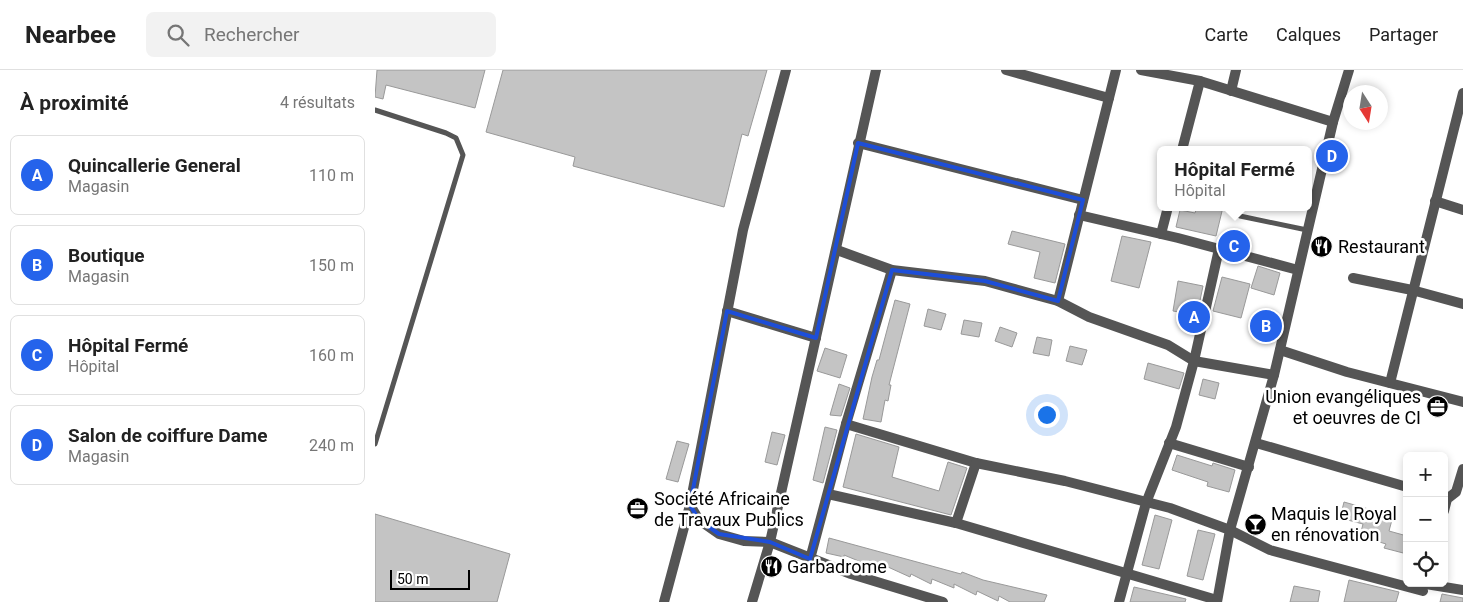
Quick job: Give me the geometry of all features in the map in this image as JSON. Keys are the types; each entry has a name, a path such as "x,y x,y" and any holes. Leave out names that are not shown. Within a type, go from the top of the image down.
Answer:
{"street":[{"path":"664,602 690,505 743,230 786,70"},
{"path":"752,602 769,542 837,250 858,143 876,70"},
{"path":"1007,70 1109,98"},
{"path":"1058,301 1116,70"},
{"path":"1141,70 1200,81 1333,122"},
{"path":"1231,91 1236,70"},
{"path":"1312,209 1333,122 1349,70"},
{"path":"1184,146 1200,81"},
{"path":"1390,382 1463,93"},
{"path":"858,143 1083,200"},
{"path":"1435,201 1463,210"},
{"path":"1161,234 1167,211"},
{"path":"828,494 956,523 1217,601 1230,530 1275,375 1312,211"},
{"path":"1079,215 1161,234 1298,270"},
{"path":"1119,602 1128,575 1146,503 1176,427 1194,361 1219,249"},
{"path":"837,250 892,270 985,281 1058,301 1089,317 1168,345 1194,361 1275,375"},
{"path":"810,559 846,424 892,270"},
{"path":"1353,278 1412,290 1463,304"},
{"path":"727,312 816,338"},
{"path":"1280,350 1320,364 1463,402"},
{"path":"846,424 976,463 1065,481 1146,503 1230,530 1270,550 1403,581"},
{"path":"1169,443 1249,467"},
{"path":"1256,444 1403,486"},
{"path":"956,523 976,463"},
{"path":"1448,497 1456,492 1463,468"},
{"path":"690,505 699,520 719,534 744,541 769,542 851,574 943,602"},
{"path":"1421,602 1425,587"},
{"path":"1434,587 1463,590"}],"lane":[{"path":"375,110 456,138 463,156 375,444"},
{"path":"1240,216 1307,230"}],"highlighted area":[{"path":"858,143 1083,200 1058,301 985,281 892,270 810,559 770,542 719,534 699,520 690,505 727,311 816,338"}],"building":[{"path":"377,70 485,70 475,108 386,85 383,99 375,97"},
{"path":"503,70 767,70 748,136 742,134 724,207 573,166 575,157 486,132"},
{"path":"1180,211 1195,213 1196,211 1222,211 1216,236 1176,227"},
{"path":"1012,231 1065,244 1055,283 1034,278 1040,252 1008,244"},
{"path":"1122,236 1151,242 1139,288 1111,281"},
{"path":"1258,266 1280,273 1274,295 1251,288"},
{"path":"1222,277 1250,284 1241,318 1213,311"},
{"path":"1178,281 1203,286 1197,315 1173,311"},
{"path":"895,300 910,304 889,385 891,385 888,401 885,400 881,422 863,419 872,377 877,360 879,360"},
{"path":"928,309 946,314 941,330 924,326"},
{"path":"964,320 982,323 979,337 961,334"},
{"path":"1000,327 1017,333 1012,347 995,341"},
{"path":"1037,337 1052,340 1049,356 1033,353"},
{"path":"1070,346 1087,350 1082,365 1066,361"},
{"path":"825,348 847,355 840,378 817,371"},
{"path":"1148,363 1184,373 1179,389 1144,379"},
{"path":"1203,379 1219,383 1215,399 1199,395"},
{"path":"839,384 850,388 841,416 830,415"},
{"path":"825,427 837,430 823,483 813,480"},
{"path":"772,432 785,435 777,465 765,462"},
{"path":"856,434 899,447 892,477 939,491 948,462 967,468 951,515 843,487"},
{"path":"677,441 689,444 678,482 666,479"},
{"path":"1177,455 1212,466 1213,463 1235,470 1229,492 1207,486 1208,482 1172,470"},
{"path":"1344,502 1393,516 1389,531 1403,535 1403,553 1384,548 1386,544 1360,536 1363,524 1340,518"},
{"path":"375,514 510,554 497,602 375,602"},
{"path":"1155,515 1172,520 1159,569 1142,565"},
{"path":"1198,530 1215,534 1203,580 1187,576"},
{"path":"829,538 961,574 962,572 983,580 1047,595 1044,602 1010,602 999,596 998,601 977,591 976,595 954,584 954,588 932,579 931,584 911,574 910,577 888,567 887,570 867,561 866,564 844,555 844,557 826,553"},
{"path":"1349,580 1399,592 1396,602 1344,602"},
{"path":"1294,586 1320,591 1318,602 1290,602"},
{"path":"1134,587 1186,599 1185,602 1130,602"},
{"path":"1442,594 1463,598 1463,602 1440,602"}],"place":[{"name":"Salon de coiffure Dame","path":"1332,156"},
{"name":"Hôpital Fermé","path":"1234,246"},
{"name":"Restaurant","path":"1322,247"},
{"name":"Quincallerie General","path":"1194,317"},
{"name":"Boutique","path":"1266,326"},
{"name":"Union evangéliques et oeuvres de CI","path":"1437,407"},
{"name":"Société Africaine de Travaux Publics","path":"638,509"},
{"name":"Maquis le Royal en rénovation","path":"1255,524"},
{"name":"Garbadrome","path":"771,567"}]}
